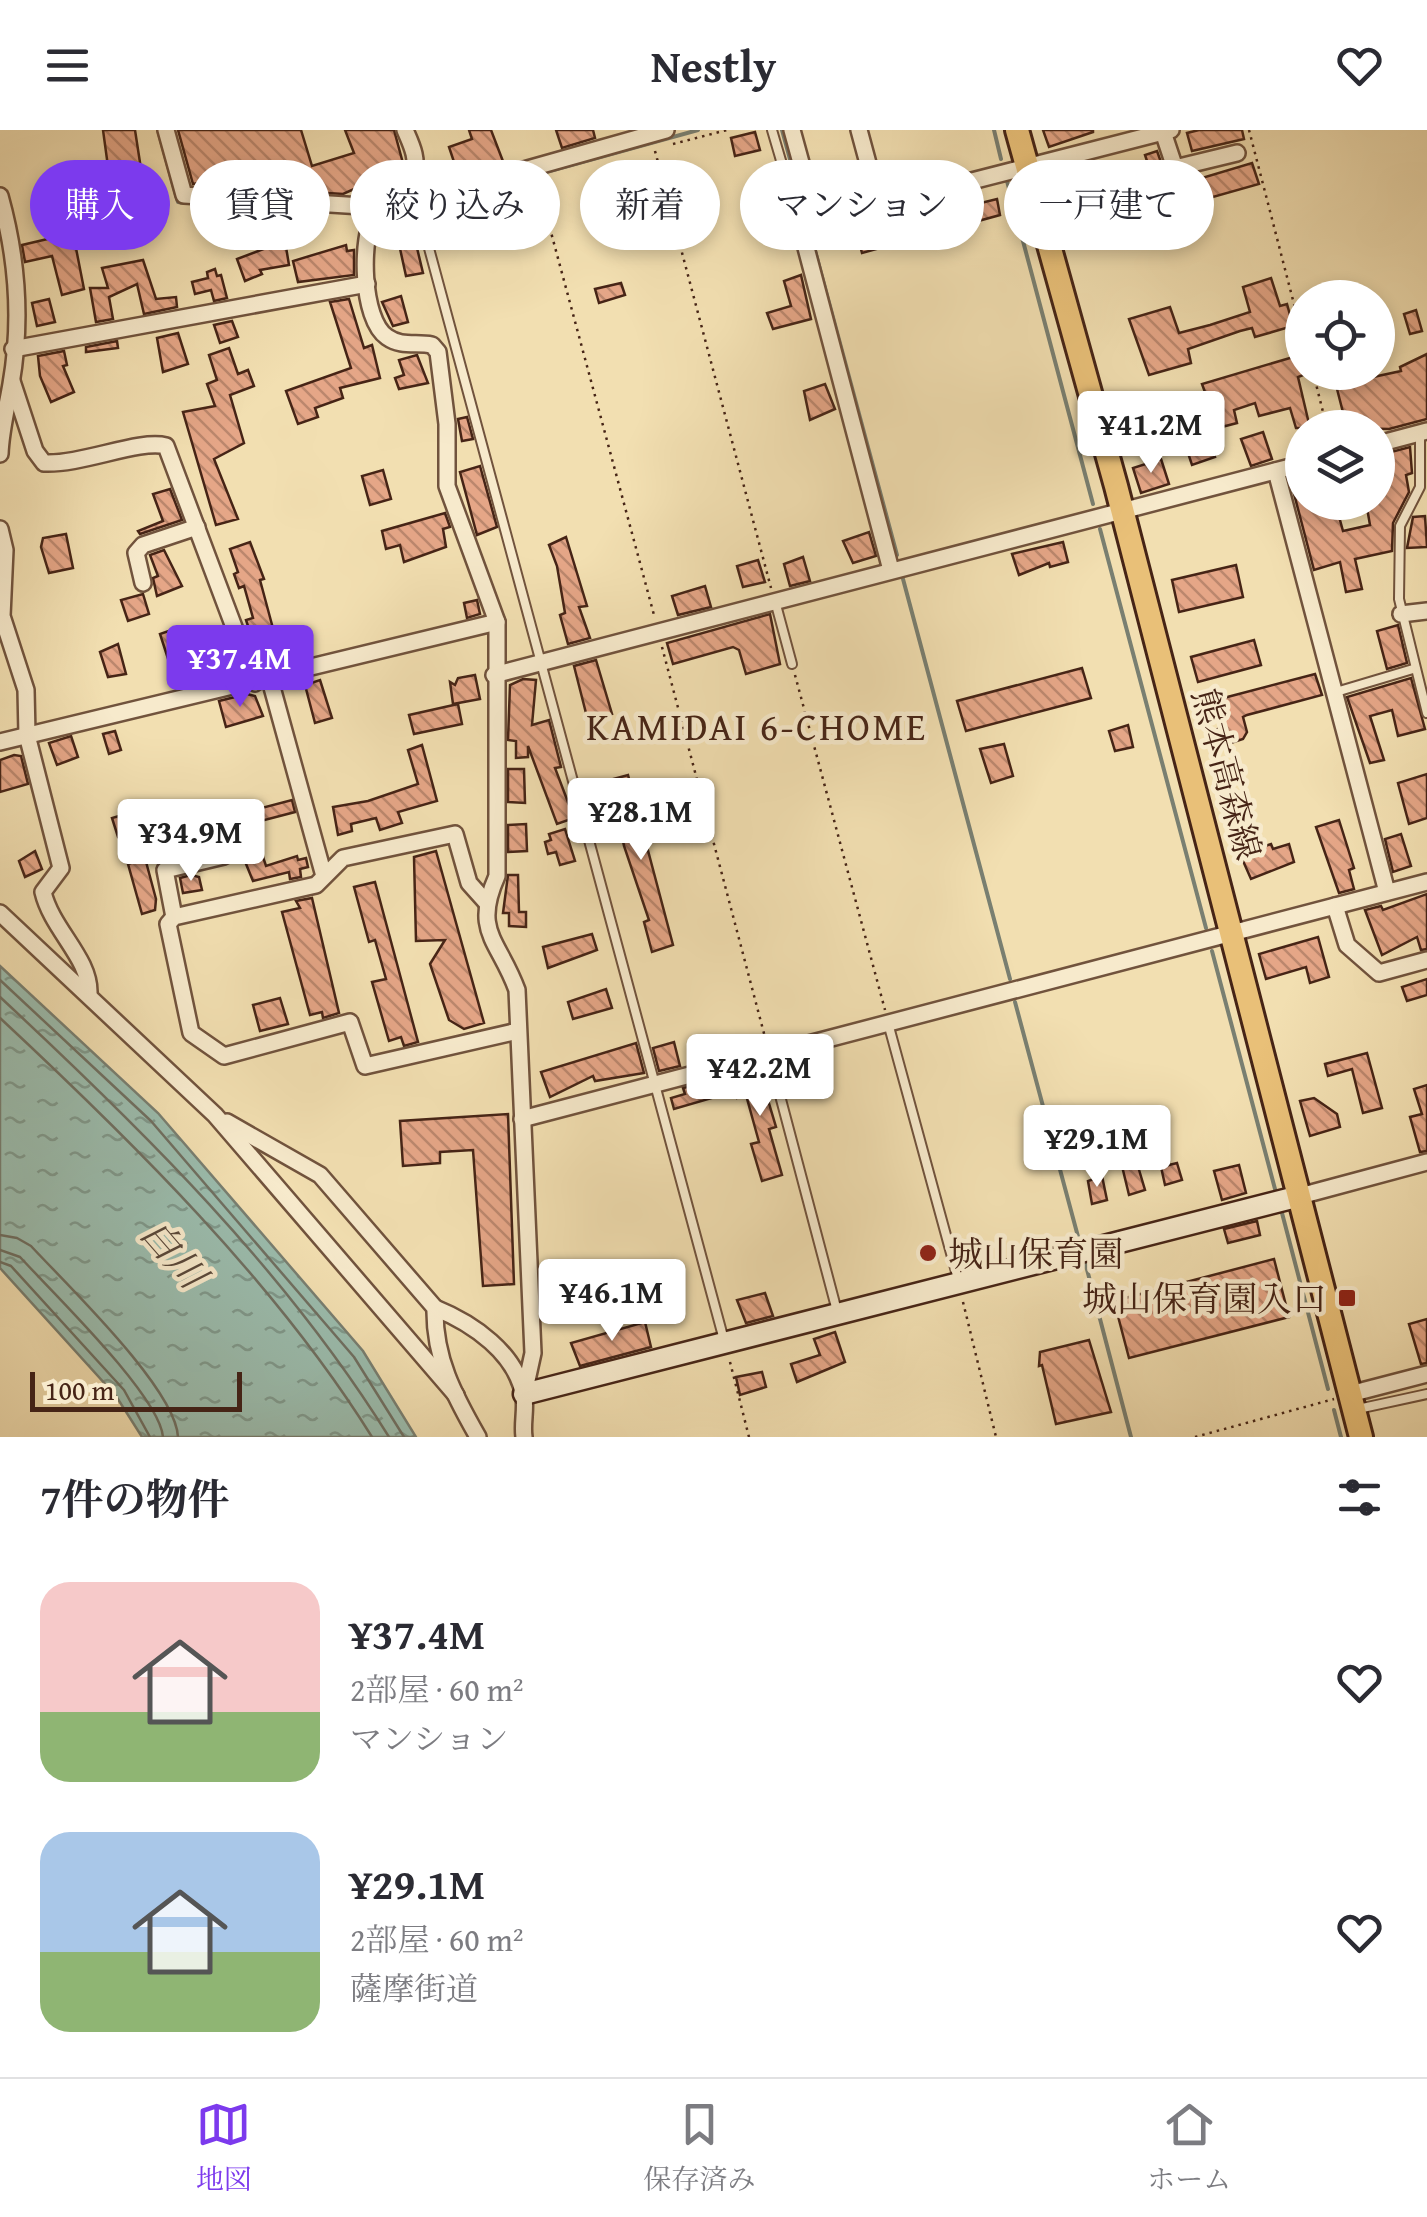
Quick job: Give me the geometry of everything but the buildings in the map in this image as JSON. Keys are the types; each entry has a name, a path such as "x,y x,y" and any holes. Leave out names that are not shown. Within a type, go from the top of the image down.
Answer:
{"main road":[{"name":"熊本高森線","path":"1017,130 1024,160"},
{"name":"熊本高森線","path":"1049,250 1122,510 1361,1437"}],"street":[{"path":"166,130 184,196 350,205"},
{"path":"405,130 416,160"},
{"path":"559,160 666,130"},
{"path":"792,130 800,160"},
{"path":"859,130 867,160"},
{"path":"1050,160 1167,131 1176,168 1237,153"},
{"path":"0,196 18,273 12,381 1,422 0,454"},
{"path":"366,250 373,321 382,333 400,343 432,345 438,352 447,424 446,486 497,622 497,876 486,902 490,939 517,990 532,1354 524,1394 524,1437"},
{"path":"807,250 891,570"},
{"path":"13,350 367,284"},
{"path":"12,381 35,451 44,463 120,454 150,442 166,446 262,682 324,876"},
{"path":"1395,440 1424,432"},
{"path":"494,674 1285,469"},
{"path":"1276,471 1387,892"},
{"path":"143,583 136,553 143,545 196,527"},
{"path":"0,529 5,550 3,628 26,690 27,735 61,868 43,892 48,916 90,975 89,993"},
{"path":"1400,614 1427,610"},
{"path":"0,742 262,682 497,622"},
{"path":"486,902 468,883 456,834 342,858 316,885 174,917 168,924 191,1032 224,1056 350,1022 365,1066 518,1031"},
{"path":"174,917 166,870 224,856"},
{"path":"522,1118 1427,882"},
{"path":"1335,906 1347,944 1379,974 1427,960"},
{"path":"0,914 215,1114 456,1396"},
{"path":"215,1114 320,1174 435,1308 470,1322 503,1356 524,1394"},
{"path":"524,1394 726,1346 958,1281 1427,1162"},
{"path":"435,1308 438,1353 478,1437"},
{"path":"1352,1402 1427,1374"}],"lane":[{"path":"772,130 781,160"},
{"path":"429,250 726,1346"},
{"path":"1424,432 1420,487 1400,526 1400,614 1427,713"},
{"path":"774,601 792,664"},
{"path":"1334,692 1413,669"},
{"path":"888,1023 958,1281"},
{"path":"769,1054 838,1314"},
{"path":"1352,1402 1427,1394"}],"path":[{"path":"1249,130 1288,280"},
{"path":"654,150 774,601"},
{"path":"556,250 769,1054"},
{"path":"792,664 888,1023"},
{"path":"958,1281 996,1437"},
{"path":"726,1346 749,1437"},
{"path":"1195,1437 1352,1402"}],"water":[{"name":"白川","path":"0,966 158,1113 363,1351 416,1437 142,1437 116,1396 0,1268"}],"waterway":[{"path":"158,130 178,202 185,203"},
{"path":"560,168 698,130"},
{"path":"782,130 790,160"},
{"path":"994,130 1001,159"},
{"path":"815,250 897,555"},
{"path":"1025,250 1093,504"},
{"path":"1100,529 1206,928"},
{"path":"903,579 1010,979"},
{"path":"1212,951 1275,1189"},
{"path":"1015,1002 1080,1244"},
{"path":"1282,1213 1328,1389"},
{"path":"1084,1258 1131,1437"},
{"path":"1334,1410 1341,1437"}],"place":[{"name":"城山保育園","path":"928,1253"},
{"name":"城山保育園入口","path":"1347,1298"}],"district":[{"name":"KAMIDAI 6-CHOME","path":"757,726"}]}
